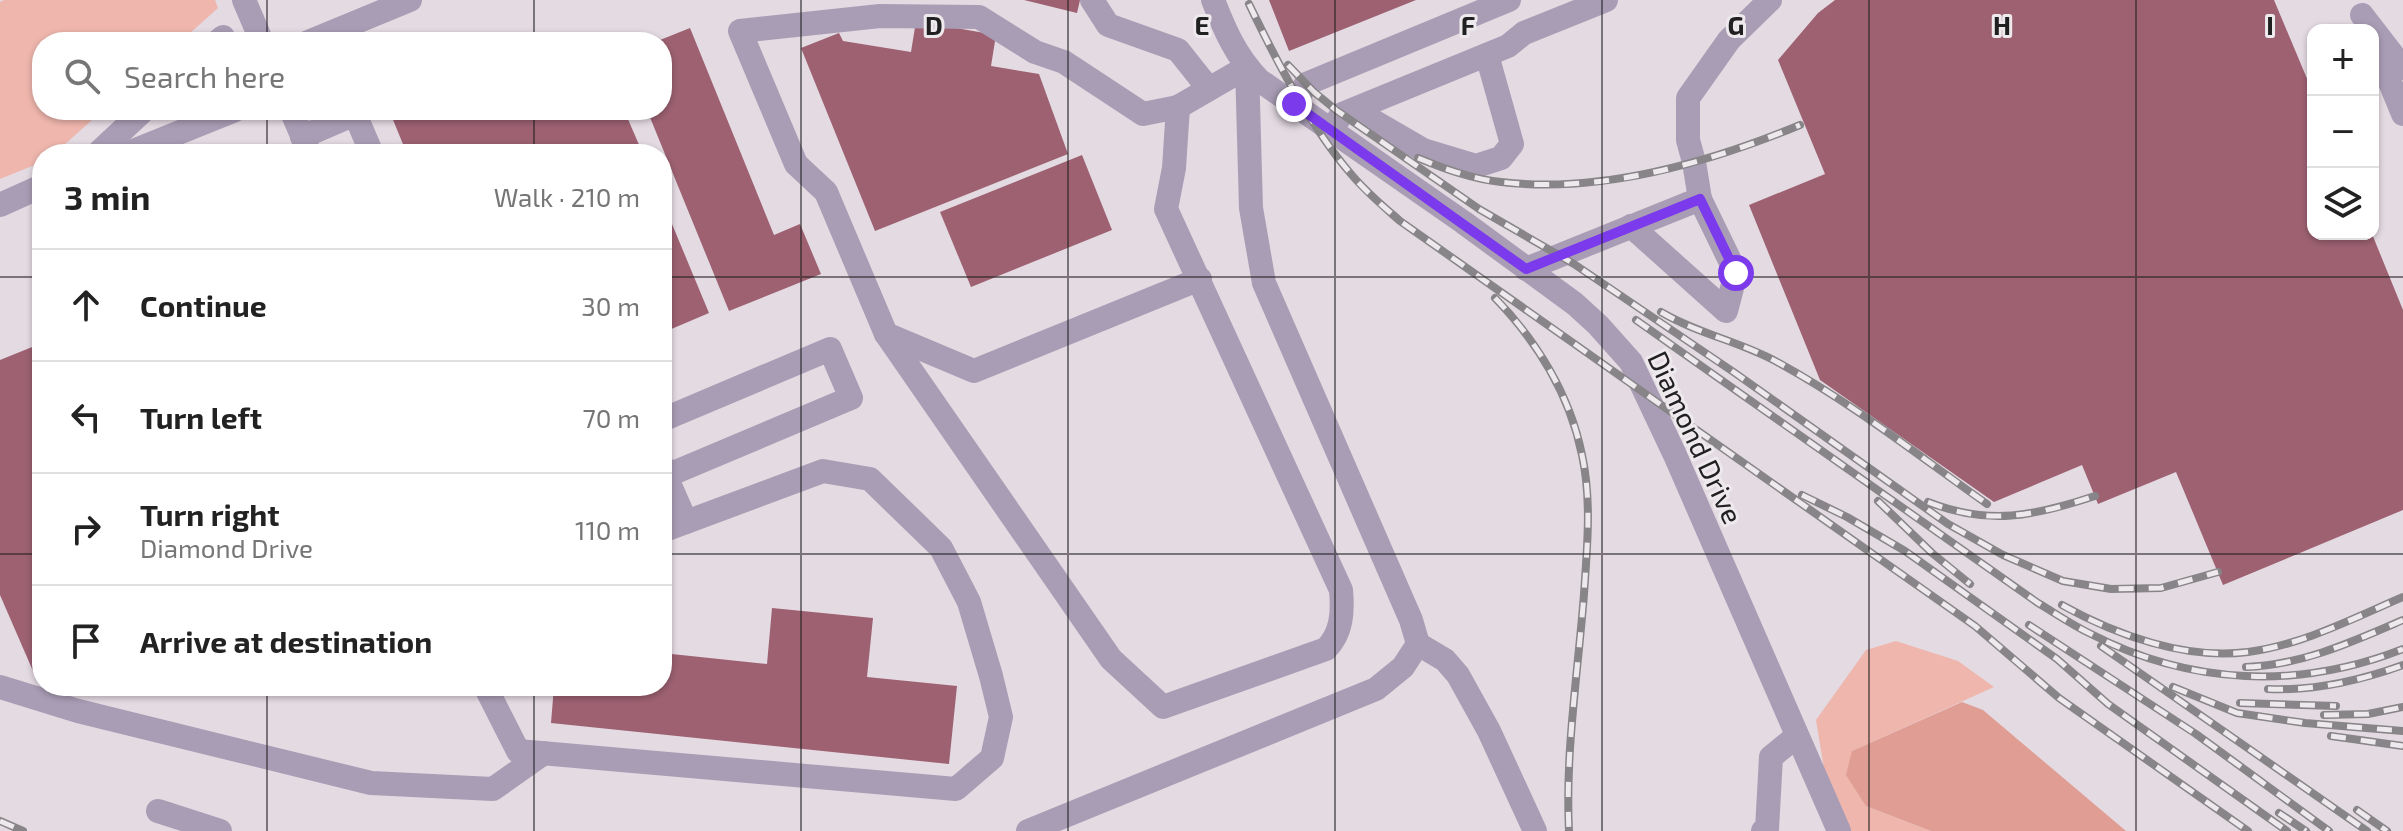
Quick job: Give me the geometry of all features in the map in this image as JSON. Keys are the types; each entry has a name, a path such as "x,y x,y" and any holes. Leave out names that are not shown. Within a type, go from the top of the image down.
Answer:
{"street":[{"path":"244,0 258,32"},
{"path":"332,32 410,0"},
{"path":"1092,0 1108,25 1178,50 1209,89"},
{"name":"Diamond Drive","path":"1213,0 1231,44 1259,80 1526,269 1598,325 1621,349 1641,378 1839,831"},
{"path":"1294,104 1306,84 1509,0"},
{"path":"1331,130 1342,114 1508,46 1524,33 1606,0"},
{"path":"1631,226 1726,311 1736,273 1700,199 1688,140 1688,98 1729,40 1770,0"},
{"path":"2362,15 2403,68"},
{"path":"1178,107 1174,168 1166,209 1341,590 1343,610 1336,639 1326,649 1163,707 1111,659 886,334 826,192 796,164 740,31 880,16 979,17 1035,52 1064,62 1143,114 1178,107 1247,67 1251,208 1264,283 1411,620 1418,644 1445,660 1458,675 1489,731 1535,831"},
{"path":"1354,110 1423,150 1476,166 1501,158 1512,144 1487,55"},
{"path":"2379,56 2403,114"},
{"path":"108,144 133,120"},
{"path":"143,144 183,120"},
{"path":"295,120 306,144"},
{"path":"308,144 346,120"},
{"path":"358,120 368,144"},
{"path":"0,205 32,191"},
{"path":"1526,269 1700,199"},
{"path":"886,334 974,371 1200,279"},
{"path":"672,416 830,349 851,398 672,469"},
{"path":"490,696 518,751 956,789 992,758 1001,717 969,602 941,548 870,479 823,471 672,527"},
{"path":"672,492 686,522"},
{"path":"1028,831 1376,689 1403,667 1418,644"},
{"path":"0,687 78,711 371,783 424,783 493,789 544,753"},
{"path":"1763,831 1767,829 1771,757 1797,736"},
{"path":"158,811 220,831"}],"shaded area":[{"path":"0,0 2403,0 2403,831 0,831"},
{"path":"215,0 218,8 191,32 32,32 32,120 92,120 65,144 32,144 32,166 0,179 0,2"},
{"path":"1896,641 1958,661 1994,687 1852,751 1866,806 1931,831 1849,831 1825,775 1816,720 1866,650"},
{"path":"1962,702 1983,710 2126,831 1931,831 1866,806 1846,775 1852,751"}],"building":[{"path":"1024,0 1080,0 1077,13"},
{"path":"1269,0 1416,0 1289,51"},
{"path":"1835,0 2274,0 2307,79 2307,240 2374,240 2403,310 2403,510 2223,585 2176,472 2098,504 2082,465 1994,502 1820,380 1749,205 1825,174 1778,60 1818,13"},
{"path":"916,21 996,35 991,66 1039,74 1068,154 875,231 801,48 839,33 843,41 911,52"},
{"path":"690,28 774,235 800,224 821,274 729,311 672,171 672,144 661,144 651,120 672,120 672,35"},
{"path":"393,120 628,120 639,144 403,144"},
{"path":"1082,155 1112,230 971,287 940,212"},
{"path":"672,224 709,313 672,329"},
{"path":"32,347 32,669 0,595 0,360"},
{"path":"772,608 873,618 867,677 957,686 949,764 551,723 553,696 672,696 672,654 767,664"}],"railway":[{"path":"1249,4 1322,136 1357,181 1400,221 1975,626 2059,698 2248,831"},
{"path":"1288,65 1336,110 1479,209 1574,264 1735,373 1948,524 2003,555 2063,581 2111,589 2161,588 2218,572"},
{"path":"1418,158 1490,181 1577,184 1691,163 1800,125"},
{"path":"1495,298 1525,332 1550,370 1577,433 1585,472 1587,542 1570,742 1569,831"},
{"path":"1661,312 1750,349 1806,379 1885,430 1987,504"},
{"path":"1636,320 2038,603 2084,630 2129,651 2167,664 2206,672 2285,676 2364,662 2403,649"},
{"path":"1802,495 1905,551 2057,659 2108,704 2287,831"},
{"path":"1928,502 1971,514 2012,516 2052,509 2095,496"},
{"path":"1878,501 1932,553 1970,584"},
{"path":"2062,605 2105,626 2152,643 2224,654 2288,643 2327,630 2403,597"},
{"path":"2246,667 2307,657 2403,620"},
{"path":"2029,625 2196,734 2329,831"},
{"path":"2101,646 2367,831"},
{"path":"2268,689 2337,684 2403,665"},
{"path":"2173,687 2237,713 2305,723 2403,731"},
{"path":"2240,703 2336,706"},
{"path":"2324,715 2368,714 2403,707"},
{"path":"2331,736 2403,746"},
{"path":"2357,810 2387,831"},
{"path":"2279,813 2306,831"},
{"path":"0,821 23,831"}],"route":[{"path":"1294,104 1526,269 1700,199 1736,273"}]}
